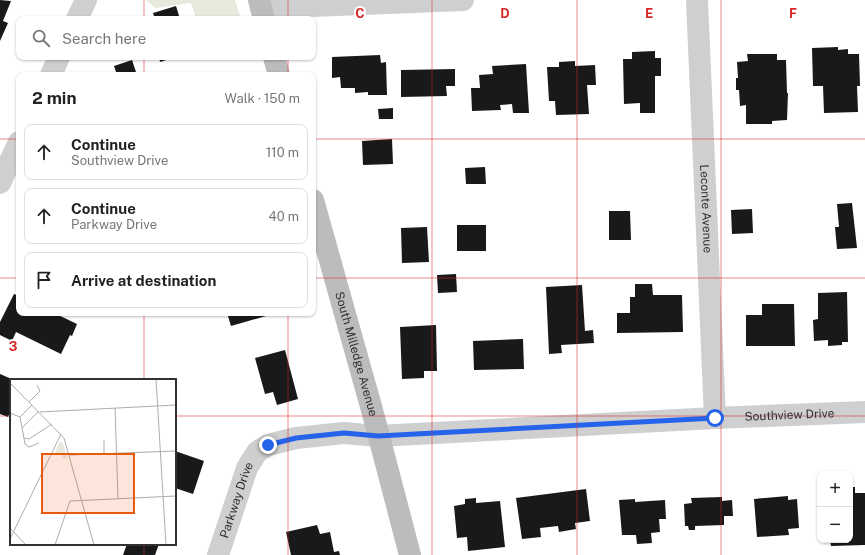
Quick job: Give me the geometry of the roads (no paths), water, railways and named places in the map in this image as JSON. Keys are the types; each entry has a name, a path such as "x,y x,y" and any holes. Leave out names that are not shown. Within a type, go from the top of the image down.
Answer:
{"main road":[{"path":"275,60 278,72"},
{"name":"South Milledge Avenue","path":"316,211 372,410 410,555"}],"street":[{"path":"78,16 86,0"},
{"path":"261,9 463,0"},
{"name":"Leconte Avenue","path":"697,0 715,418"},
{"path":"52,72 58,60"},
{"path":"0,183 16,148"},
{"name":"Southview Drive","path":"378,436 715,418 865,412"},
{"name":"Parkway Drive","path":"218,555 247,468 257,452 268,445 296,438 344,433 378,436"}]}
